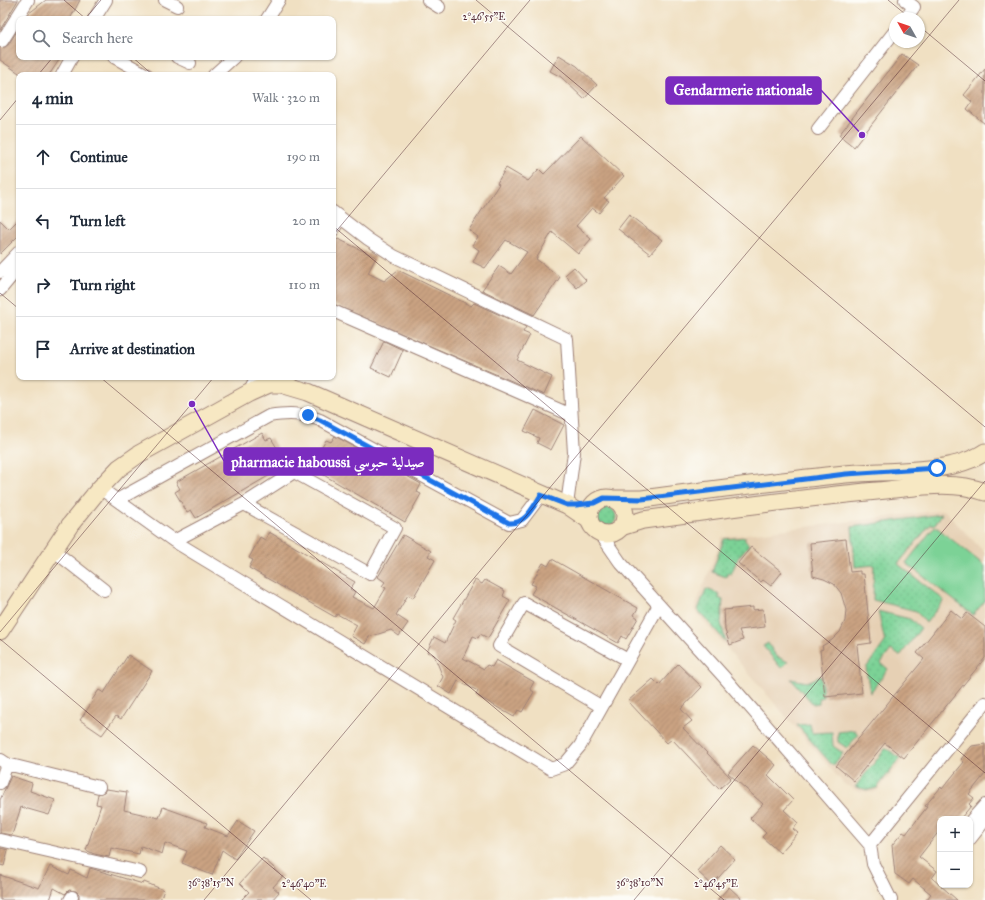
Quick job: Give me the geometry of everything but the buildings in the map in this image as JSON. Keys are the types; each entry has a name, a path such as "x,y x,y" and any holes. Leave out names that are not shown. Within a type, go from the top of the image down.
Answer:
{"main road":[{"path":"0,631 70,525 100,488 119,468 140,454 249,393 263,380"},
{"path":"267,380 308,392 541,495 567,505 589,520 595,530 600,533 612,534 621,527 643,520 829,495 941,485 961,486 985,492"},
{"path":"567,505 594,503 604,498 642,499 846,474 937,468 967,461 985,452"},
{"path":"615,499 622,506 625,512 625,517 621,527"},
{"path":"589,520 591,508 594,503"}],"street":[{"path":"18,16 28,0"},
{"path":"99,16 106,0"},
{"path":"165,0 177,6"},
{"path":"269,16 279,0"},
{"path":"428,0 439,7"},
{"path":"906,0 914,7 910,12"},
{"path":"0,41 2,41 16,19"},
{"path":"818,128 889,39"},
{"path":"64,72 70,60"},
{"path":"120,60 142,72"},
{"path":"183,60 190,64"},
{"path":"217,72 231,60"},
{"path":"336,215 394,256 567,339 574,453 567,505"},
{"path":"0,272 16,255"},
{"path":"0,290 16,271"},
{"path":"336,312 571,414"},
{"path":"117,500 269,416 286,413 308,415 320,420 509,523 518,522 526,517 541,495"},
{"path":"174,542 244,504 294,472 395,528 370,574 244,504"},
{"path":"100,488 174,542 551,769 558,768 569,760 580,746 659,605"},
{"path":"600,533 620,562 870,844 873,864 891,900"},
{"path":"53,550 104,590"},
{"path":"602,707 499,646 524,603 628,660"},
{"path":"870,844 985,703"},
{"path":"0,783 4,762 99,788"},
{"path":"973,819 984,807"},
{"path":"973,835 985,820"},
{"path":"0,840 140,872"}],"shaded area":[{"path":"944,510 985,553 985,660 881,787 872,793 857,791 844,784 694,610 722,537"}],"green space":[{"path":"606,507 613,510 616,517 613,524 606,527 599,524 596,517 599,510"},
{"path":"942,514 935,524 930,525 898,564 944,600 926,623 916,611 873,600 874,565 855,567 852,527"},
{"path":"935,526 985,566 985,601 973,615 906,563"},
{"path":"746,537 744,539 749,545 738,558 731,574 728,573 726,577 712,572 724,539"},
{"path":"706,589 720,594 719,598 723,600 721,623 726,642 698,610"},
{"path":"878,611 910,619 921,628 900,656 891,650 881,663 888,669 870,693 866,668 885,642"},
{"path":"768,643 776,656 788,662 781,668 763,646"},
{"path":"821,676 823,697 819,698 819,703 813,704 791,679 807,682"},
{"path":"810,724 812,733 832,732 833,746 843,753 833,766 797,725"},
{"path":"855,730 858,735 847,748 838,742 838,732"},
{"path":"886,748 900,758 877,788 869,790 855,787"}],"place":[{"name":"Gendarmerie nationale","path":"862,135"},
{"name":"pharmacie haboussi صيدلية حبوسي","path":"192,404"}],"route":[{"path":"308,415 320,420 509,523 518,522 526,517 541,495 567,505 576,505 594,503 604,498 634,500 846,474 937,468"}]}
